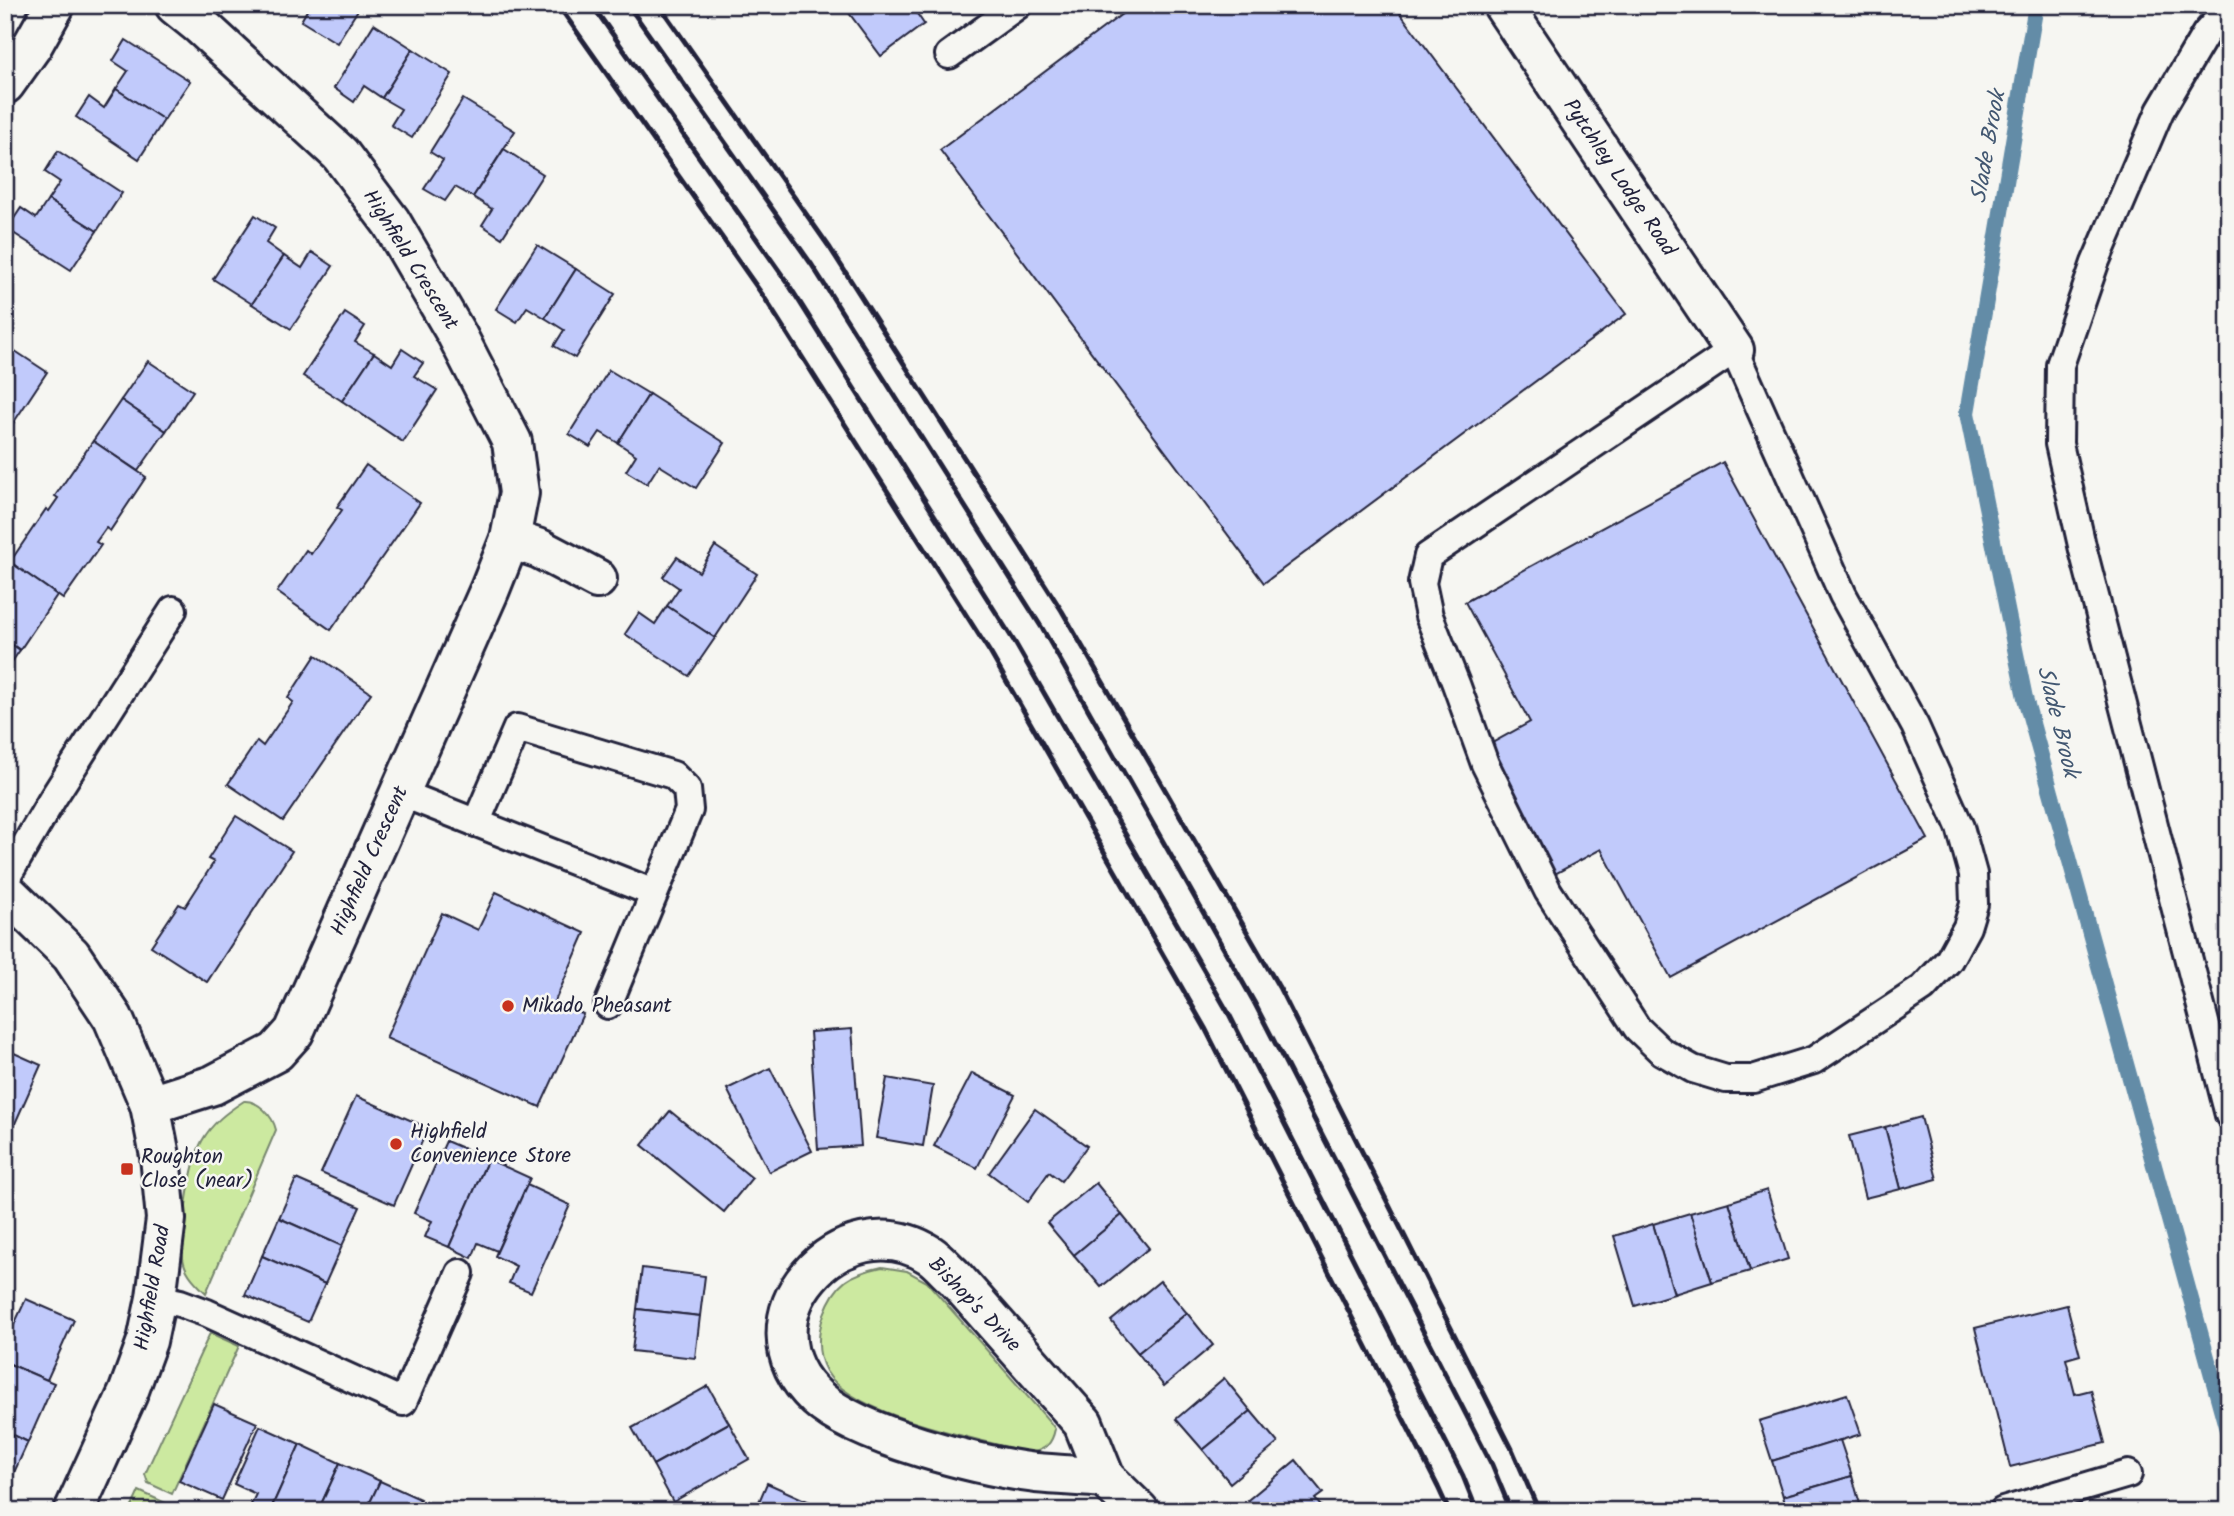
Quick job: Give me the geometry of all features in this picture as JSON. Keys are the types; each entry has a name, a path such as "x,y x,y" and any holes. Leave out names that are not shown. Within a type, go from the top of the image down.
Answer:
{"street":[{"path":"5,84 32,46 55,5"},
{"name":"Highfield Crescent","path":"150,1105 213,1085 276,1052 294,1032 510,539 519,494 512,442 457,335 391,222 340,155 175,5"},
{"name":"Pytchley Lodge Road","path":"1503,5 1734,350"},
{"path":"510,539 540,549 597,579"},
{"name":"Highfield Road","path":"5,891 71,955 113,1018 150,1105 160,1156 166,1219 148,1341 128,1393 74,1511"},
{"name":"Bishop's Drive","path":"1105,1478 1034,1472 974,1461 884,1434 846,1418 816,1397 795,1370 785,1336 789,1310 799,1290 818,1264 870,1240 902,1243 930,1255 954,1277 1083,1423 1105,1478 1139,1511"}],"lane":[{"path":"949,55 1018,5"},
{"path":"2229,8 2206,33 2160,111 2095,263 2060,365 2059,444 2083,550 2229,1115"},
{"path":"1734,350 1843,594 1915,726 1954,814 1973,874 1974,904 1949,960 1923,988 1814,1060 1753,1079 1726,1079 1693,1069 1661,1051 1637,1028 1609,988 1548,891 1485,764 1457,684 1429,616 1422,583 1428,556 1734,350"},
{"path":"5,880 53,798 173,610"},
{"path":"476,822 517,727 673,775 687,789 689,810 608,1005"},
{"path":"401,793 654,893"},
{"path":"156,1298 207,1313 403,1402 460,1273"},
{"path":"2004,1511 2128,1475"}],"green space":[{"path":"244,1101 254,1103 264,1110 272,1119 276,1130 206,1293 190,1276 184,1263 184,1220 190,1183 202,1141 220,1118"},
{"path":"882,1267 907,1271 927,1282 1050,1422 1055,1429 1047,1445 1031,1453 951,1433 889,1413 840,1387 826,1371 819,1350 824,1314 834,1294 846,1281"},
{"path":"210,1333 239,1346 172,1494 148,1483 145,1474"},
{"path":"139,1491 183,1511 130,1511"}],"building":[{"path":"310,5 361,5 337,43 301,21"},
{"path":"843,5 911,5 924,24 881,56"},
{"path":"1134,5 1394,5 1626,314 1264,583 940,150"},
{"path":"374,24 413,49 382,98 364,86 354,102 334,88"},
{"path":"126,40 190,81 164,120 116,89 128,71 113,61"},
{"path":"413,49 452,74 412,138 391,125 401,109 382,98"},
{"path":"116,89 164,120 139,159 76,117 89,97 104,108"},
{"path":"463,99 515,131 473,197 455,187 445,201 424,189 443,160 430,152"},
{"path":"504,149 543,174 502,238 482,225 492,209 473,197"},
{"path":"58,151 122,193 97,231 48,200 60,182 45,172"},
{"path":"48,200 97,231 71,270 7,229 21,208 36,218"},
{"path":"255,215 275,228 266,243 284,256 252,304 213,279"},
{"path":"537,245 576,269 545,318 527,307 517,322 496,309"},
{"path":"312,252 333,266 291,329 252,304 284,256 302,268"},
{"path":"576,269 615,294 575,358 554,346 564,330 545,318"},
{"path":"345,313 365,326 355,342 374,353 342,401 303,376"},
{"path":"6,345 47,372 10,428 5,425"},
{"path":"402,349 423,363 414,376 437,390 403,442 342,401 374,353 392,365"},
{"path":"148,361 193,391 166,431 121,400"},
{"path":"609,370 649,394 618,443 600,432 590,447 569,434"},
{"path":"649,394 725,443 696,488 659,465 647,484 626,471 636,455 618,443"},
{"path":"121,400 166,431 138,471 93,441"},
{"path":"93,441 146,477 110,531 106,528 96,542 101,545 63,599 10,562 46,509 49,511 58,498 55,496"},
{"path":"1723,462 1928,839 1671,978 1601,849 1555,874 1485,747 1530,722 1465,602"},
{"path":"366,465 420,503 331,630 277,592 306,550 311,554 342,510 337,507"},
{"path":"715,546 757,574 715,638 667,606 679,588 663,577 677,557 699,572"},
{"path":"10,562 57,595 20,650 5,640 5,569"},
{"path":"667,606 715,638 689,676 625,634 639,613 655,624"},
{"path":"5,640 20,650 5,672"},
{"path":"316,655 371,693 283,821 228,784 257,741 263,746 293,702 288,698"},
{"path":"236,816 292,851 207,982 151,946 179,904 185,907 214,862 208,859"},
{"path":"496,892 585,933 555,1001 583,1014 540,1107 386,1038 442,913 478,930"},
{"path":"852,1029 861,1146 818,1149 810,1032"},
{"path":"5,1049 41,1065 5,1146"},
{"path":"770,1068 812,1151 769,1172 727,1089"},
{"path":"972,1073 1015,1095 977,1168 934,1146"},
{"path":"887,1078 933,1086 923,1146 876,1138"},
{"path":"356,1096 428,1128 394,1205 321,1173"},
{"path":"1035,1109 1087,1146 1061,1181 1049,1172 1028,1202 989,1173"},
{"path":"670,1111 752,1178 724,1212 642,1145"},
{"path":"1921,1117 1937,1179 1901,1189 1885,1127"},
{"path":"1885,1127 1901,1189 1865,1198 1849,1136"},
{"path":"446,1141 488,1159 449,1247 425,1237 432,1221 414,1213"},
{"path":"488,1159 530,1178 497,1251 478,1243 472,1258 449,1247"},
{"path":"296,1179 360,1207 342,1246 279,1218"},
{"path":"1096,1183 1122,1215 1074,1255 1047,1223"},
{"path":"527,1185 570,1205 531,1292 509,1283 516,1266 495,1256"},
{"path":"1767,1190 1788,1259 1750,1271 1729,1202"},
{"path":"1729,1202 1750,1271 1712,1282 1690,1213"},
{"path":"1690,1213 1712,1282 1674,1294 1653,1224"},
{"path":"1122,1215 1149,1248 1101,1287 1074,1255"},
{"path":"279,1218 342,1246 325,1284 262,1256"},
{"path":"1653,1224 1674,1294 1635,1306 1614,1236"},
{"path":"262,1256 325,1284 308,1322 245,1295"},
{"path":"642,1268 705,1276 700,1316 637,1309"},
{"path":"1160,1281 1187,1313 1138,1353 1111,1321"},
{"path":"26,1299 74,1320 47,1380 5,1362 5,1344"},
{"path":"2067,1305 2080,1355 2066,1359 2075,1394 2091,1390 2105,1443 2010,1467 1975,1328"},
{"path":"637,1309 700,1316 695,1358 632,1351"},
{"path":"1187,1313 1213,1345 1164,1386 1138,1353"},
{"path":"5,1362 54,1383 28,1442 5,1431"},
{"path":"1224,1378 1251,1411 1203,1450 1176,1419"},
{"path":"708,1386 729,1423 653,1465 632,1428"},
{"path":"1847,1394 1861,1434 1772,1461 1759,1421"},
{"path":"214,1404 257,1423 222,1500 179,1481"},
{"path":"1251,1411 1278,1443 1230,1483 1203,1450"},
{"path":"729,1423 749,1459 673,1502 653,1465"},
{"path":"260,1426 300,1444 270,1511 248,1511 256,1494 234,1484"},
{"path":"5,1431 28,1442 5,1492"},
{"path":"1840,1440 1852,1476 1783,1496 1772,1461"},
{"path":"300,1444 340,1463 318,1511 270,1511"},
{"path":"1296,1460 1323,1493 1315,1499 1325,1511 1257,1511 1248,1500"},
{"path":"340,1463 380,1481 366,1511 318,1511"},
{"path":"1852,1476 1862,1511 1787,1511 1783,1496"},
{"path":"380,1481 420,1499 414,1511 366,1511"},
{"path":"767,1483 805,1500 801,1511 755,1511"},
{"path":"805,1500 832,1511 801,1511"}],"waterway":[{"name":"Slade Brook","path":"2036,5 1967,413 2025,698 2229,1437"}],"railway":[{"path":"558,5 764,297 991,654 1205,1028 1449,1511"},
{"path":"592,5 787,282 1014,641 1229,1014 1463,1476 1477,1511"},
{"path":"628,5 812,265 1042,628 1254,1002 1492,1465 1511,1511"},
{"path":"659,5 830,248 1062,611 1280,989 1512,1449 1539,1511"}],"place":[{"name":"Mikado Pheasant","path":"508,1006"},
{"name":"Highfield Convenience Store","path":"396,1144"},
{"name":"Roughton Close (near)","path":"127,1169"}]}
